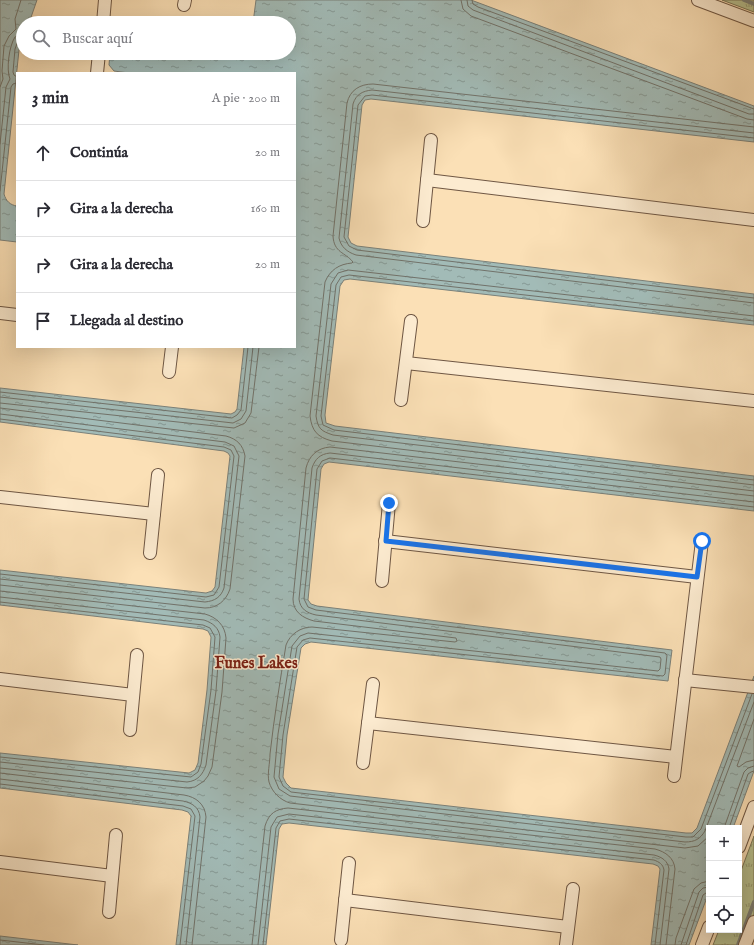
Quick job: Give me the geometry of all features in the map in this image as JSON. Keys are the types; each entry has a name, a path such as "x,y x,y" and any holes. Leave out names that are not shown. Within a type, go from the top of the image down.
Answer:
{"street":[{"path":"104,16 105,0"},
{"path":"698,0 754,21"},
{"path":"97,72 98,60"},
{"path":"423,221 431,140"},
{"path":"427,180 754,220"},
{"path":"0,313 16,315"},
{"path":"401,400 411,321"},
{"path":"169,372 172,348"},
{"path":"406,363 754,401"},
{"path":"150,553 158,475"},
{"path":"0,496 154,514"},
{"path":"382,581 389,503"},
{"path":"386,541 697,577"},
{"path":"674,776 702,541"},
{"path":"130,730 136,655"},
{"path":"0,679 133,695"},
{"path":"685,680 749,686"},
{"path":"363,763 373,684"},
{"path":"368,723 676,757"},
{"path":"742,839 754,807"},
{"path":"109,912 116,835"},
{"path":"0,862 112,876"},
{"path":"340,940 349,863"},
{"path":"566,945 573,889"},
{"path":"345,900 568,927"},
{"path":"746,945 754,922"},
{"path":"702,945 707,933"}],"green space":[{"path":"722,0 754,0 754,12"},
{"path":"754,836 754,914 742,945 713,945 718,933 742,933 742,868"}],"water":[{"path":"0,0 37,0 31,16 16,16 16,60 18,60 4,194 6,199 12,205 16,206 16,242 0,240"},
{"path":"256,0 471,0 754,106 754,142 371,99 365,100 362,105 348,237 351,243 357,246 754,294 754,325 350,279 344,280 340,286 325,415 326,423 335,426 754,476 754,511 329,462 324,464 321,469 308,600 311,604 317,606 672,650 668,681 311,642 305,644 301,648 287,735 283,777 291,788 692,833 697,828 754,676 754,771 734,825 706,825 706,900 689,945 651,945 660,869 658,866 653,864 289,823 282,824 279,829 266,945 176,945 191,816 188,812 182,810 0,788 0,753 189,773 195,770 198,763 207,690 211,637 208,631 203,629 0,605 0,570 206,593 212,591 215,587 230,456 224,451 0,422 0,388 231,414 237,409 244,348 296,348 296,72 122,72 114,71 109,65 109,60 296,60 296,16 254,16"},
{"path":"0,936 78,945 0,945"}],"waterway":[{"path":"744,0 754,4"},
{"path":"738,945 754,902"}],"district":[{"name":"Funes Lakes","path":"256,664"}],"route":[{"path":"389,503 386,541 697,577 702,541"}]}
